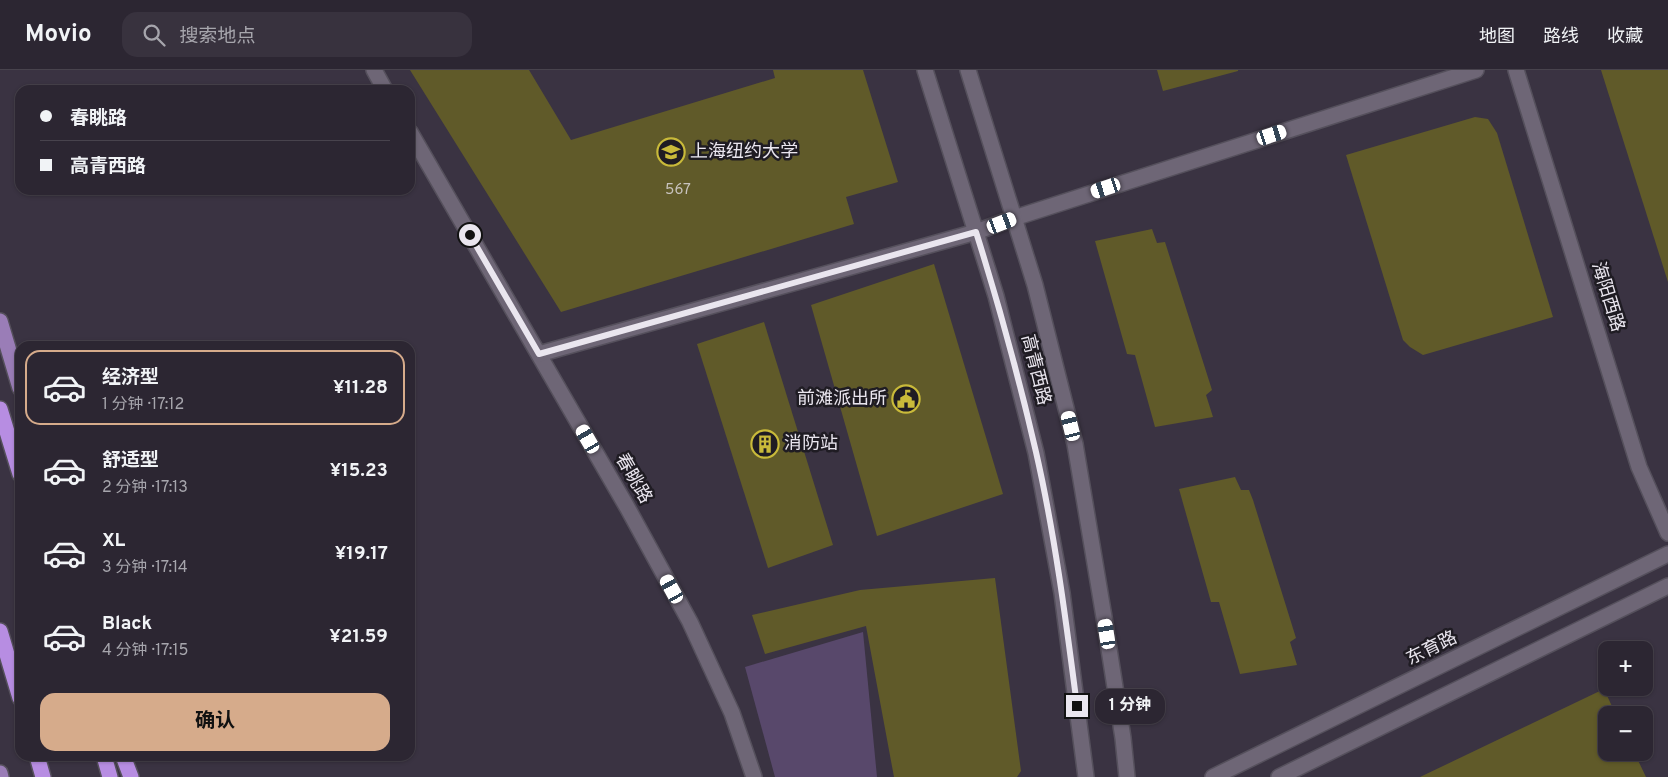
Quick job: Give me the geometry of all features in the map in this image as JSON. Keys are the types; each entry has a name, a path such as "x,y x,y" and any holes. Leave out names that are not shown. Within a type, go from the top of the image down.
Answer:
{"highway":[{"path":"0,409 15,458"},
{"path":"0,631 15,681"},
{"path":"39,761 44,777"},
{"path":"105,761 110,777"},
{"path":"125,761 131,777"}],"main road":[{"path":"0,321 15,371"},
{"path":"131,761 136,777"}],"street":[{"path":"374,70 382,85"},
{"name":"高青西路","path":"925,70 996,296 1036,453 1062,593 1086,777"},
{"name":"高青西路","path":"968,70 1035,285 1075,444 1106,626 1127,777"},
{"path":"539,354 976,232 1014,218 1476,70"},
{"name":"海阳西路","path":"1516,70 1639,467 1668,533"},
{"name":"春眺路","path":"415,141 628,507 690,622 732,713 754,777"},
{"name":"东育路","path":"1213,777 1668,554"},
{"path":"1280,777 1668,586"}],"shaded area":[{"path":"863,632 877,777 775,777 745,667"}],"building":[{"name":"上海纽约大学","path":"410,70 529,70 571,140 775,78 773,70 863,70 898,182 846,197 854,224 561,312"},
{"path":"1157,70 1238,70 1238,71 1163,91"},
{"path":"1601,70 1668,70 1668,282"},
{"path":"1475,117 1488,119 1497,133 1553,317 1423,355 1403,340 1346,155"},
{"path":"1152,229 1157,243 1165,242 1212,390 1206,395 1213,417 1155,427 1135,355 1127,354 1095,241"},
{"name":"前滩派出所","path":"934,264 1003,494 877,536 811,305"},
{"name":"消防站","path":"764,322 833,545 768,568 697,344"},
{"path":"1235,477 1241,490 1249,490 1253,500 1296,638 1290,642 1297,665 1240,674 1219,602 1211,602 1179,489"},
{"path":"995,578 1021,771 1017,777 894,777 866,626 765,654 752,615 860,590"},
{"path":"1598,692 1598,696 1607,696 1612,706 1598,706 1598,761 1638,761 1646,777 1420,777"}],"place":[{"name":"上海纽约大学","path":"671,152"},
{"name":"前滩派出所","path":"906,399"},
{"name":"消防站","path":"765,444"}],"route":[{"path":"470,235 539,354 976,232 996,296 1036,453 1062,593 1077,706"}]}
